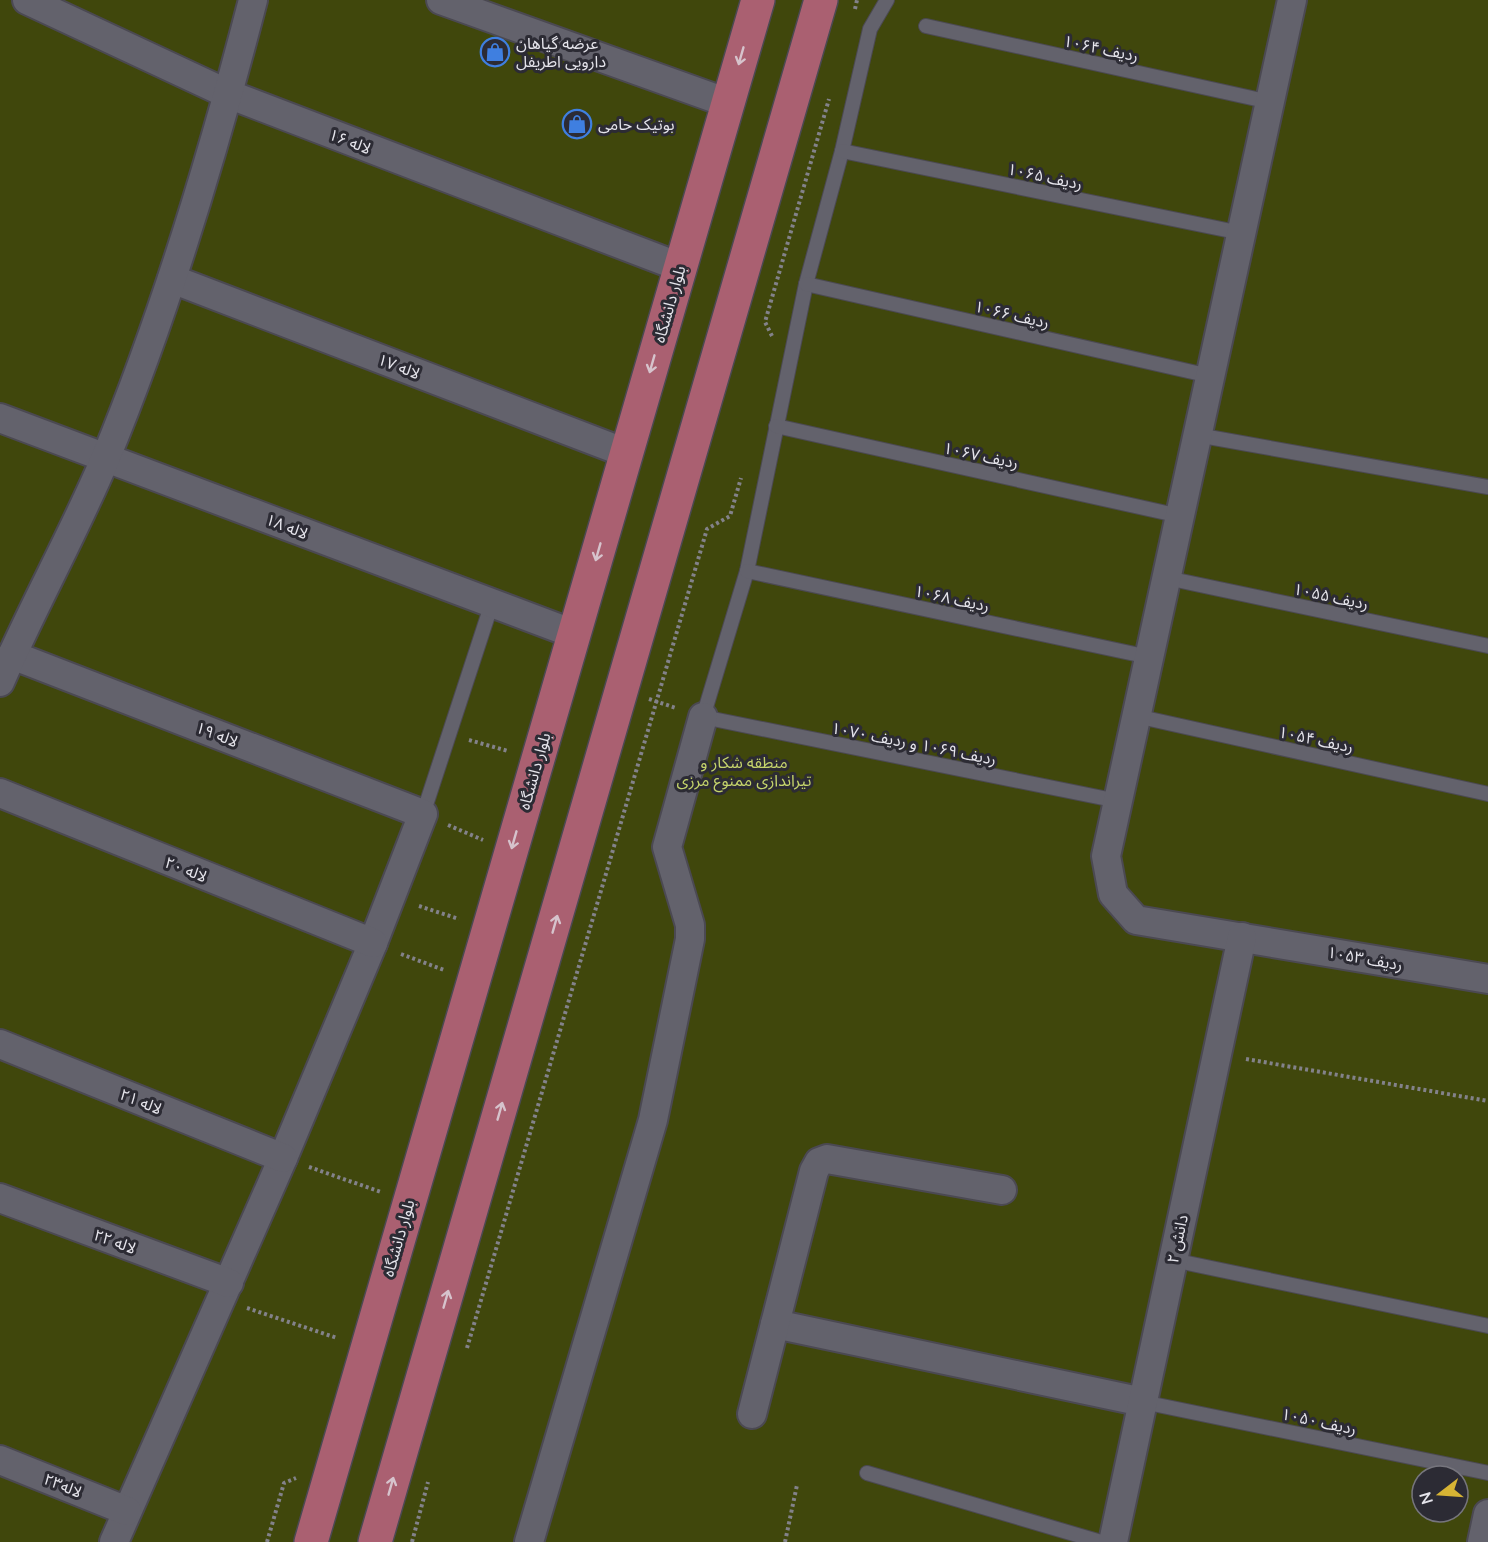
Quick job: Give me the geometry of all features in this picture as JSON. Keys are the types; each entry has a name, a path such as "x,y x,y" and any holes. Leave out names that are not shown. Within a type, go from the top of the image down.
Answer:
{"main road":[{"name":"بلوار دانشگاه","path":"311,1542 758,0"},
{"path":"375,1542 821,0"}],"street":[{"name":"لاله ۱۶","path":"27,0 228,94 680,267"},
{"path":"0,682 105,458 172,279 228,94 253,0"},
{"path":"441,0 728,103"},
{"name":"ردیف ۱۰۵۳","path":"1292,0 1106,856 1113,894 1136,920 1488,979"},
{"name":"لاله ۱۷","path":"172,279 626,453"},
{"name":"لاله ۱۸","path":"0,418 574,634"},
{"name":"لاله ۱۹","path":"12,655 423,814"},
{"path":"529,1542 653,1120 690,939 690,925 667,847 703,717"},
{"name":"لاله ۲۰","path":"0,793 373,943"},
{"path":"114,1542 283,1158 373,943 423,814"},
{"name":"دانش ۲","path":"1113,1542 1242,937"},
{"name":"لاله ۲۱","path":"0,1044 283,1158"},
{"path":"752,1414 814,1171 819,1162 827,1160 1002,1190"},
{"name":"لاله ۲۲","path":"0,1198 225,1292"},
{"path":"775,1324 1143,1402"},
{"name":"لاله۲۳","path":"0,1460 127,1511"},
{"path":"1482,1542 1488,1514"}],"lane":[{"path":"703,717 747,571 806,284 842,151 870,29 887,0"},
{"name":"ردیف ۱۰۶۴","path":"926,26 1270,102"},
{"name":"ردیف ۱۰۶۵","path":"842,151 1241,233"},
{"name":"ردیف ۱۰۶۶","path":"806,284 1210,375"},
{"name":"ردیف ۱۰۶۷","path":"776,426 1180,516"},
{"path":"1197,435 1488,488"},
{"name":"ردیف ۱۰۶۸","path":"747,571 1149,657"},
{"name":"ردیف ۱۰۵۵","path":"1167,578 1488,646"},
{"path":"423,814 492,603"},
{"name":"ردیف ۱۰۵۴","path":"1136,716 1488,794"},
{"name":"ردیف ۱۰۶۹ و ردیف ۱۰۷۰","path":"703,717 1118,801"},
{"path":"1173,1260 1488,1326"},
{"name":"ردیف ۱۰۵۰","path":"1143,1402 1488,1473"},
{"path":"867,1473 1101,1542"}],"path":[{"path":"854,12 857,0"},
{"path":"773,338 765,322 831,92"},
{"path":"467,1349 707,529 730,516 743,471"},
{"path":"622,690 703,717"},
{"path":"450,734 537,760"},
{"path":"423,814 511,852"},
{"path":"390,897 459,919"},
{"path":"373,943 473,981"},
{"path":"1217,1054 1488,1101"},
{"path":"283,1158 379,1191 406,1213"},
{"path":"225,1292 337,1338"},
{"path":"412,1542 430,1474"},
{"path":"785,1542 797,1485"}],"green space":[{"name":"منطقه شکار و تیراندازی ممنوع مرزی","path":"0,0 1488,0 1488,1542 0,1542"}],"place":[{"name":"عرضه گیاهان دارویی اطریفل","path":"495,52"},
{"name":"بوتیک حامی","path":"577,124"}]}
